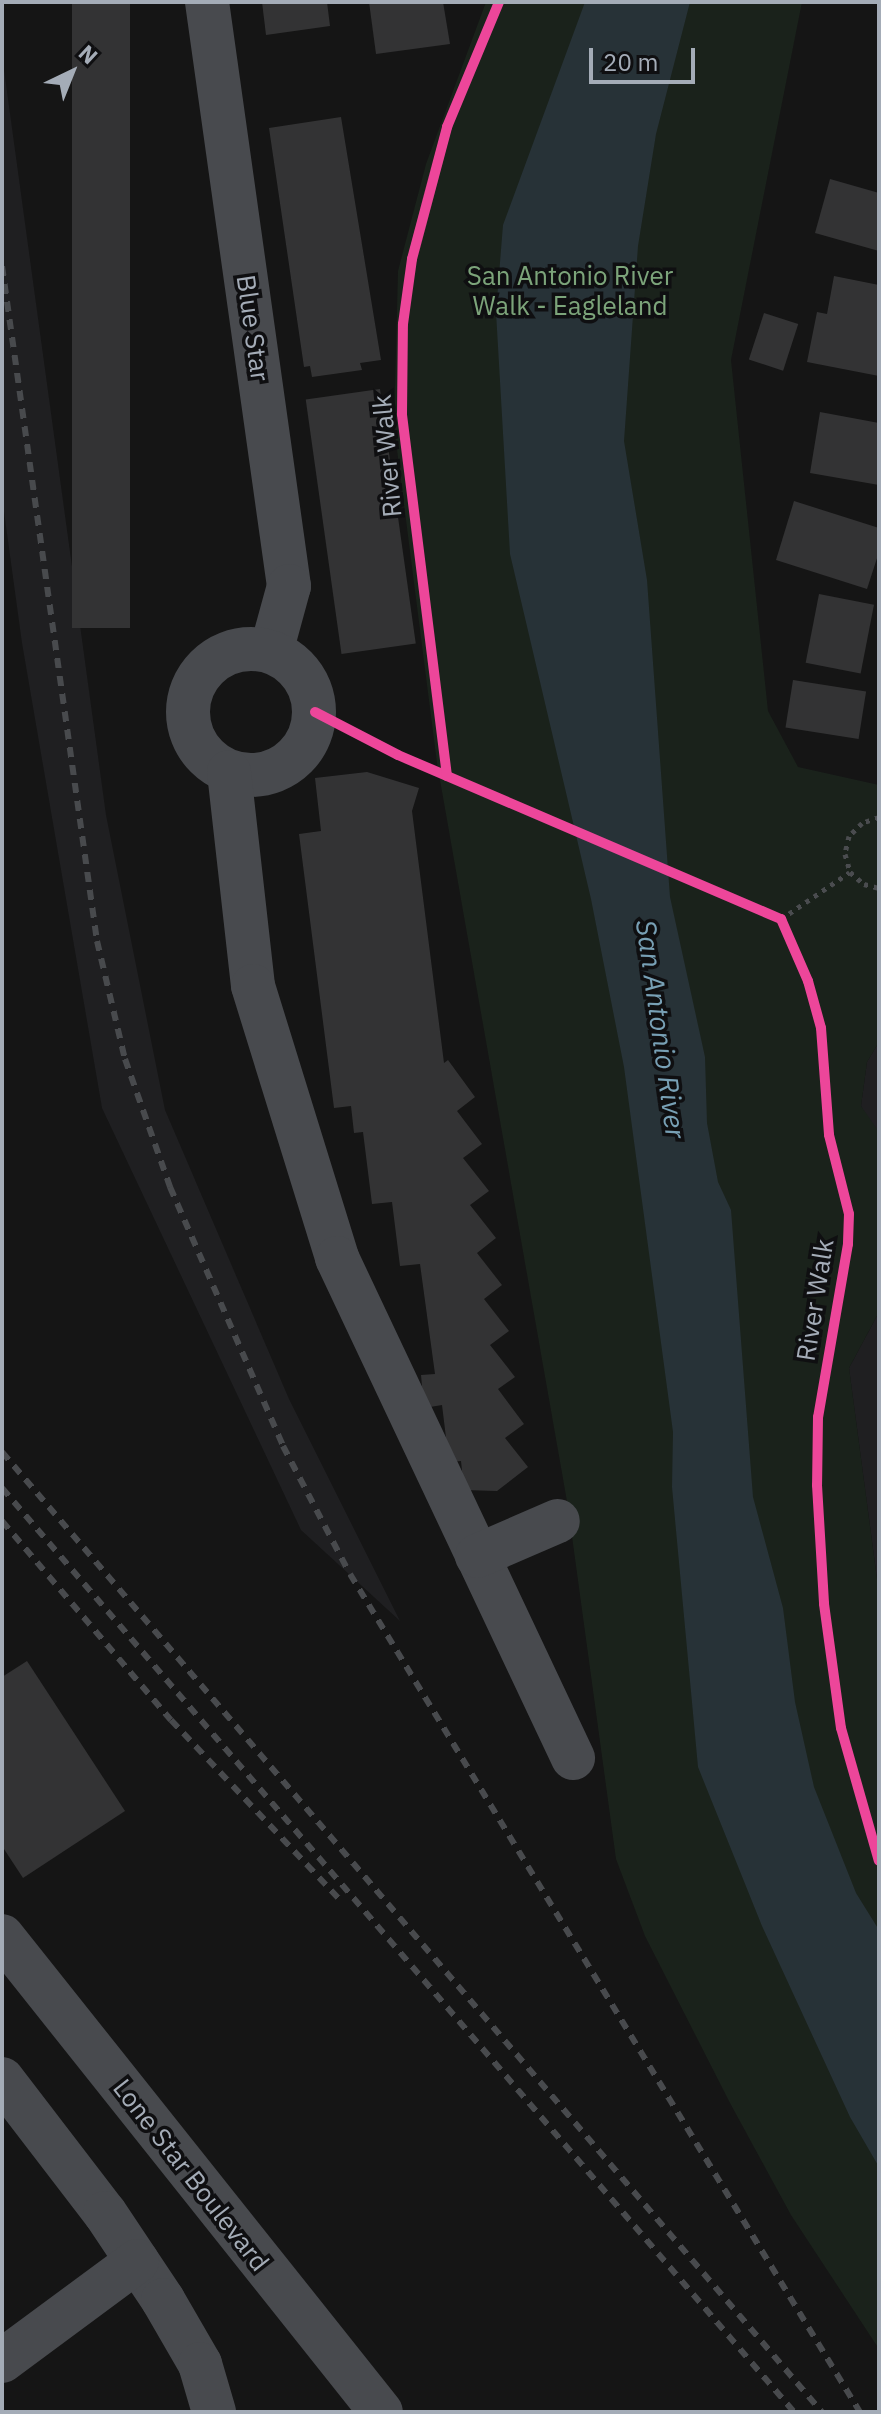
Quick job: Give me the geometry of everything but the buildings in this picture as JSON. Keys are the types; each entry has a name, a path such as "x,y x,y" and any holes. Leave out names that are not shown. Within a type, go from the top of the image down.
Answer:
{"street":[{"name":"Blue Star","path":"207,2 289,586 271,652"},
{"path":"255,649 271,652 298,669 313,697 308,742 274,772 229,772 214,764 193,739 187,707 191,691 209,664 223,655 255,649"},
{"path":"229,772 253,986 337,1258 573,1758"},
{"path":"477,1556 558,1521"},
{"name":"Lone Star Boulevard","path":"2,1936 381,2412"},
{"path":"2,2079 137,2261 200,2364 214,2412"},
{"path":"2,2361 137,2261"}],"path":[{"path":"879,817 862,823 849,836 845,854 850,872 864,884 879,888"},
{"path":"781,919 850,872"},
{"path":"768,910 781,919 786,931"}],"shaded area":[{"path":"2,55 106,815 165,1110 289,1399 400,1621 301,1530 102,1108 22,643 2,497"},
{"path":"879,1042 879,1180 876,1135 861,1106 867,1062"},
{"path":"879,1312 879,1594 849,1368"}],"green space":[{"name":"San Antonio River Walk - Eagleland","path":"486,2 802,2 731,360 768,711 798,767 879,785 879,1042 867,1062 861,1106 879,1132 879,1312 849,1368 879,1594 879,2349 791,2215 730,2103 645,1936 616,1859 568,1507 437,763 394,426 398,271 426,164"}],"water":[{"name":"San Antonio River","path":"585,2 690,2 656,134 638,246 624,441 647,580 670,897 705,1057 707,1123 718,1182 731,1210 753,1497 783,1608 795,1702 814,1787 856,1893 879,1930 879,2167 850,2117 762,1926 698,1767 672,1487 673,1432 624,1067 591,899 510,554 496,312 503,225"}],"railway":[{"path":"2,266 97,941 125,1059 170,1187 283,1446 350,1574 860,2412"},
{"path":"2,1452 822,2412"},
{"path":"2,1488 794,2412"},
{"path":"2,1521 171,1720 340,1900"}],"cycle path":[{"name":"River Walk","path":"447,776 402,414 403,324 412,259 447,127 499,2"},
{"name":"River Walk","path":"315,712 398,755 781,919 808,981 821,1028 829,1135 849,1214 848,1244 818,1417 817,1485 824,1604 841,1728 879,1861"}]}
